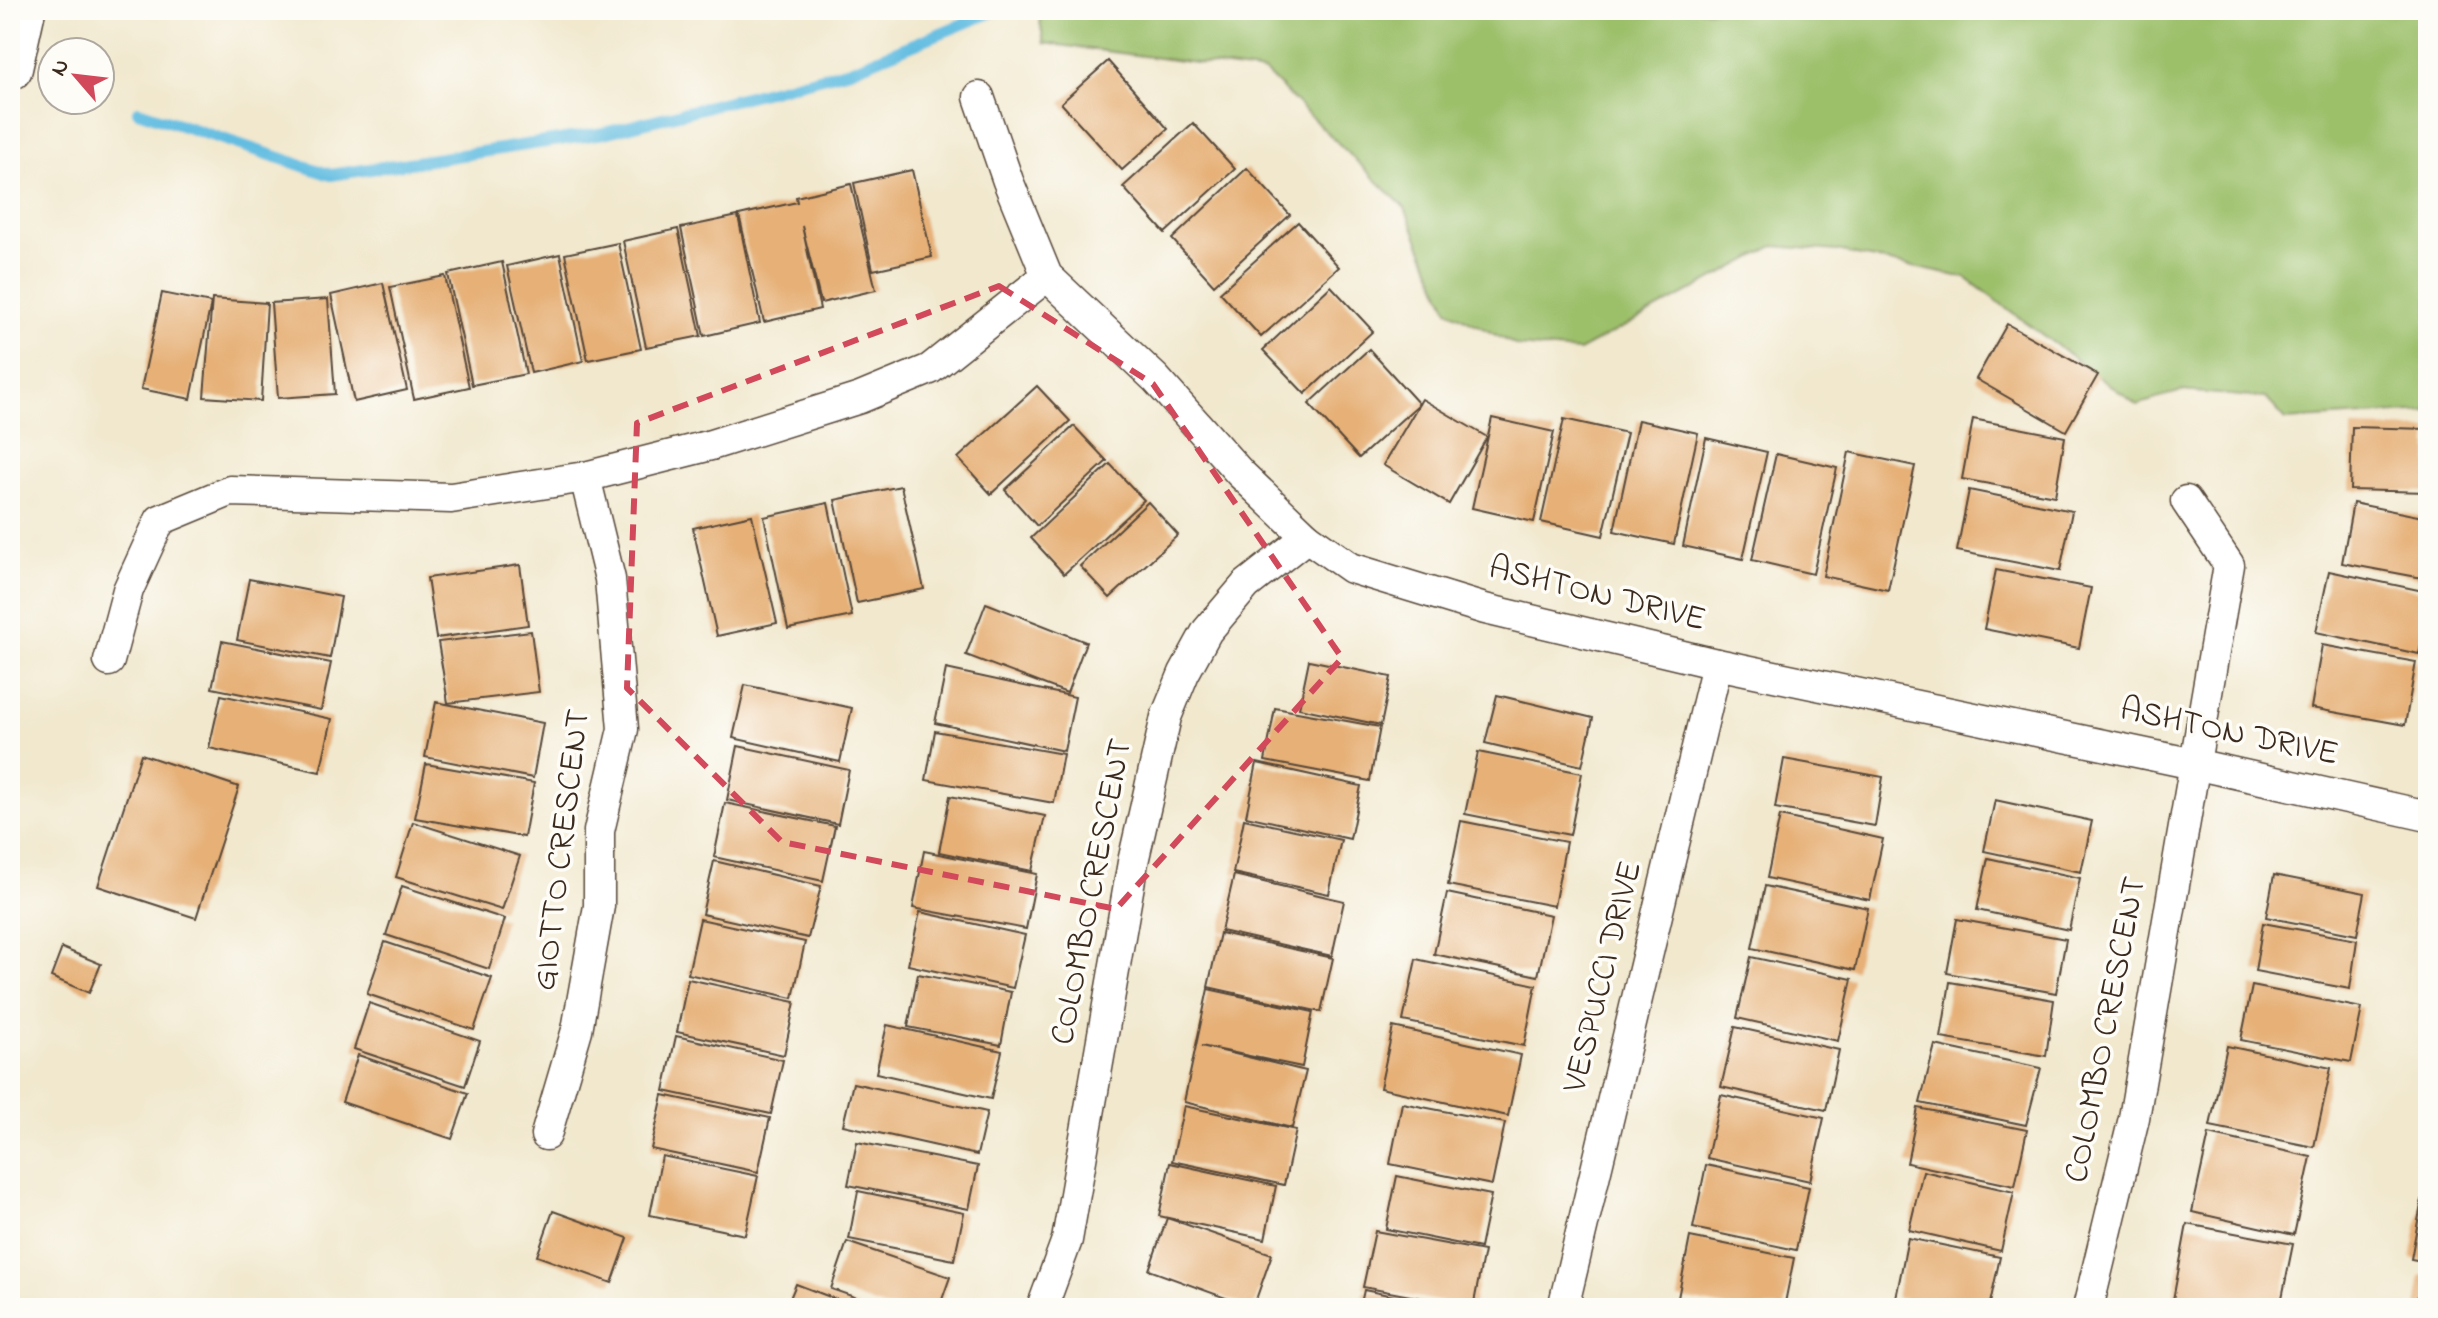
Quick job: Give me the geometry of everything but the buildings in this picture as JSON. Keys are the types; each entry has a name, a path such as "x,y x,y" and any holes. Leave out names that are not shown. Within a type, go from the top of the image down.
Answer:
{"main road":[{"path":"10,68 23,10"}],"street":[{"name":"ASHTON DRIVE","path":"979,97 1008,181 1047,276 1156,379 1240,473 1307,537 1351,568 1485,609 1717,664 2428,816"},
{"path":"109,661 128,590 160,520 230,491 451,498 585,477 741,436 860,398 930,369 1047,276"},
{"name":"GIOTTO CRESCENT","path":"546,1135 577,1030 599,906 599,831 623,729 610,579 585,477"},
{"name":"COLOMBO CRESCENT","path":"2088,1308 2134,1118 2229,565 2186,501"},
{"name":"COLOMBO CRESCENT","path":"1042,1308 1067,1240 1133,862 1166,717 1184,673 1207,631 1246,585 1307,537"},
{"name":"VESPUCCI DRIVE","path":"1563,1308 1717,664"}],"highlighted area":[{"path":"999,286 1153,384 1342,658 1116,909 782,842 627,688 637,423"}],"green space":[{"path":"1038,10 2428,10 2428,411 2286,420 2266,398 2182,391 2137,405 1966,278 1837,251 1774,246 1579,351 1517,346 1448,310 1405,208 1265,72 1044,43"}],"waterway":[{"path":"138,111 331,175 604,133 850,70 997,10"}]}
